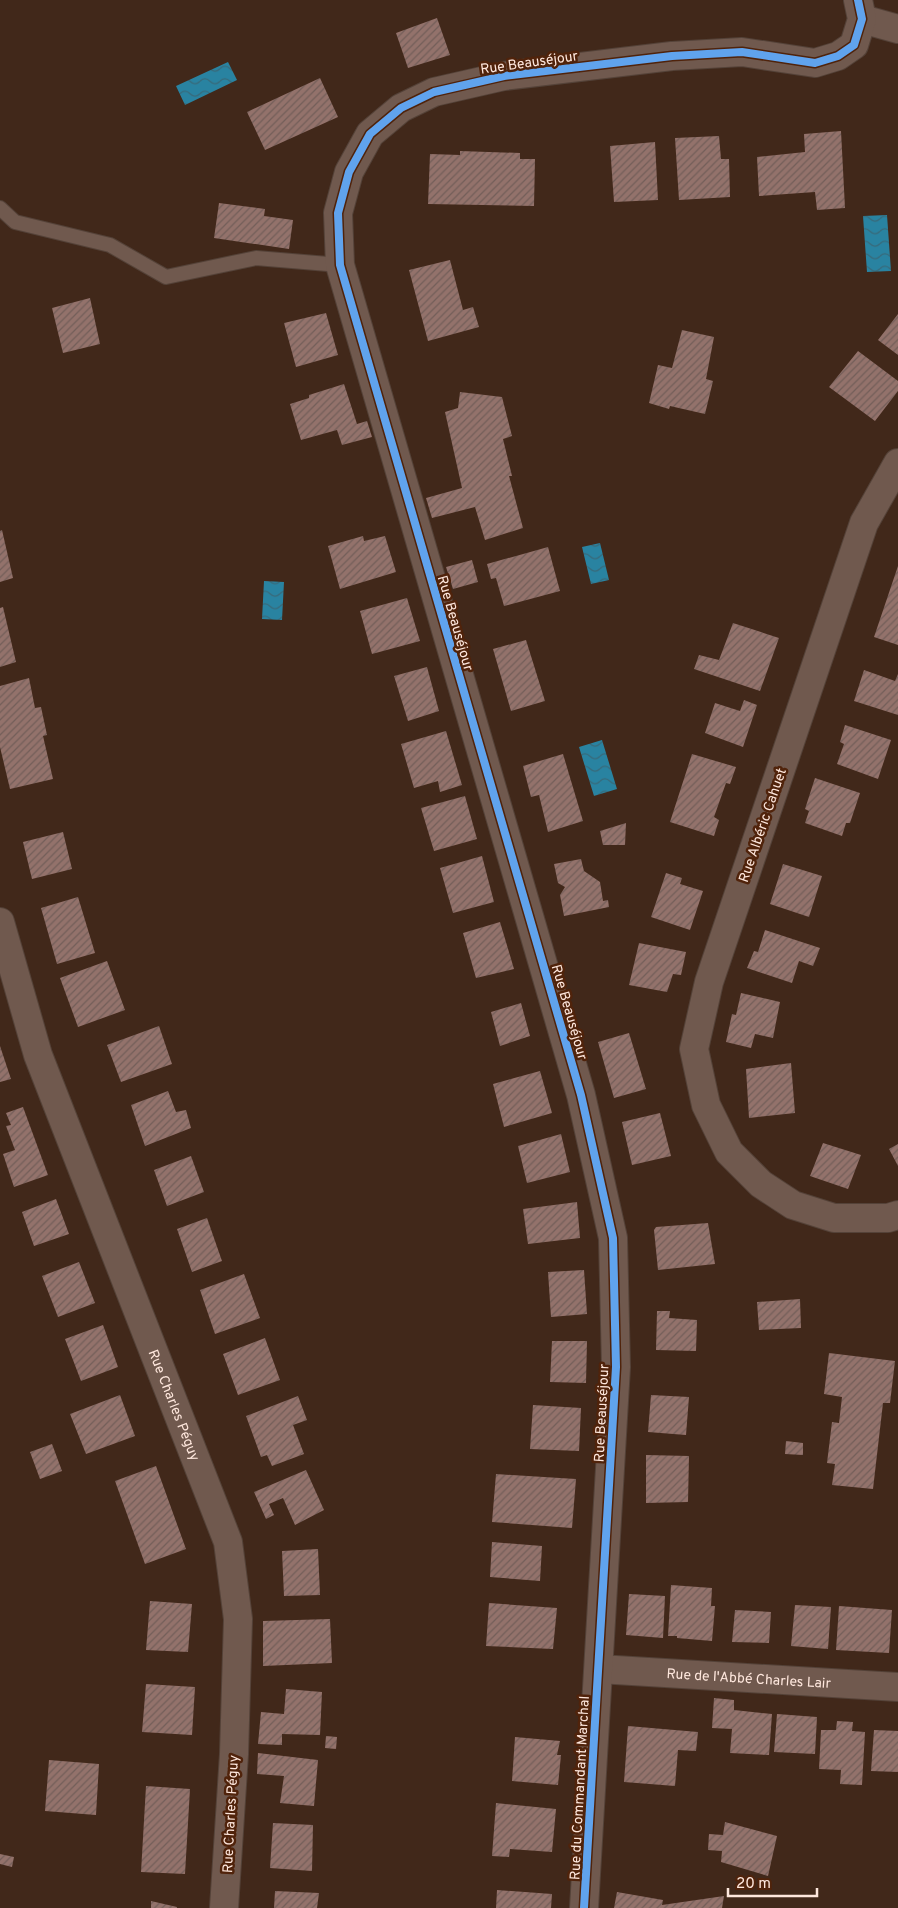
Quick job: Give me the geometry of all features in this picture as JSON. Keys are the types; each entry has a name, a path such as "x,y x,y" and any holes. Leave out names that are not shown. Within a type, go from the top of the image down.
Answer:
{"street":[{"path":"860,9 898,29"},
{"name":"Rue Beauséjour","path":"599,1669 616,1367 613,1238 581,1095 340,265 338,214 349,172 370,134 401,108 434,92 504,76 672,56 742,52 815,63 838,56 854,45 860,9"},
{"name":"Rue Albéric Cahuet","path":"898,463 864,523 709,982 694,1049 706,1105 729,1152 761,1184 793,1205 834,1218 888,1218 898,1215"},
{"name":"Rue Charles Péguy","path":"0,922 38,1055 228,1542 238,1619 234,1754 224,1908"},
{"name":"Rue de l'Abbé Charles Lair","path":"599,1669 898,1687"},
{"name":"Rue du Commandant Marchal","path":"584,1908 599,1669"}],"lane":[{"path":"0,208 14,222 110,245 166,277 256,258 340,265"}],"water":[{"path":"228,62 237,80 185,105 176,86"},
{"path":"887,215 891,271 867,272 863,216"},
{"path":"600,543 609,580 591,584 582,547"},
{"path":"264,581 284,582 282,620 262,619"},
{"path":"602,740 617,789 594,796 579,747"}],"building":[{"path":"437,18 450,55 408,68 396,33"},
{"path":"320,78 338,117 265,150 247,112"},
{"path":"841,131 845,208 817,210 815,192 759,196 757,157 805,152 804,134"},
{"path":"719,136 721,159 729,159 730,197 679,200 675,138"},
{"path":"655,142 658,200 614,202 610,146"},
{"path":"460,151 520,153 520,159 535,159 534,206 428,204 430,154 460,155"},
{"path":"219,203 265,209 264,216 293,220 289,249 214,238"},
{"path":"450,260 463,310 473,307 479,327 428,341 409,270"},
{"path":"90,298 100,344 63,353 52,308"},
{"path":"326,313 338,355 296,367 284,323"},
{"path":"898,314 898,355 878,340"},
{"path":"682,330 714,337 706,379 713,381 705,414 670,406 669,409 649,403 658,365 672,368"},
{"path":"858,351 898,381 898,391 875,421 829,387"},
{"path":"344,384 357,424 367,421 372,437 342,445 337,430 301,440 290,404 309,398 309,395"},
{"path":"460,392 502,397 512,436 503,439 512,476 509,476 523,528 485,540 475,507 432,518 426,498 462,488 445,412 458,408"},
{"path":"2,530 13,578 0,582 0,531"},
{"path":"363,536 364,541 385,536 396,572 340,589 328,546"},
{"path":"548,547 560,591 504,606 496,578 491,579 487,564"},
{"path":"472,560 478,582 453,589 446,567"},
{"path":"898,566 898,645 874,637"},
{"path":"407,598 420,641 372,654 360,611"},
{"path":"3,607 16,662 0,667 0,608"},
{"path":"733,623 779,638 760,691 694,669 699,655 719,660"},
{"path":"526,640 545,701 511,711 493,649"},
{"path":"427,667 439,711 408,721 394,676"},
{"path":"864,670 895,681 898,674 898,715 854,701"},
{"path":"29,678 35,708 41,707 47,735 43,736 53,779 10,789 0,747 0,686"},
{"path":"744,700 757,705 743,747 705,733 715,703 740,711"},
{"path":"845,725 891,740 878,779 837,764 844,744 840,742"},
{"path":"446,731 462,785 440,792 438,781 414,788 401,744"},
{"path":"563,754 583,821 548,832 539,795 531,797 523,766"},
{"path":"692,754 736,767 730,784 726,783 714,817 719,820 714,836 670,822"},
{"path":"815,778 860,793 850,823 846,823 842,836 805,823 809,811 805,809"},
{"path":"465,796 477,839 434,851 421,808"},
{"path":"626,823 625,845 603,845 600,831"},
{"path":"63,832 72,869 32,879 23,842"},
{"path":"482,856 494,902 453,913 440,868"},
{"path":"581,859 584,871 600,882 603,901 608,900 609,907 564,916 560,895 565,887 558,883 554,864"},
{"path":"783,864 822,876 809,917 770,904"},
{"path":"666,873 682,878 680,884 703,891 690,930 651,917"},
{"path":"78,897 95,953 57,964 41,908"},
{"path":"500,922 514,969 476,978 463,933"},
{"path":"765,930 820,948 813,966 799,961 792,983 747,968 754,951 758,952"},
{"path":"639,943 686,952 681,975 673,974 667,992 629,985"},
{"path":"107,961 125,1010 78,1027 60,978"},
{"path":"741,993 780,1002 773,1038 755,1034 751,1048 726,1042 732,1014 736,1015"},
{"path":"521,1003 530,1036 500,1046 491,1012"},
{"path":"159,1026 172,1064 121,1082 107,1045"},
{"path":"629,1033 646,1089 614,1098 598,1042"},
{"path":"0,1046 11,1079 0,1082"},
{"path":"791,1063 795,1113 749,1118 746,1069"},
{"path":"540,1071 552,1113 504,1127 493,1084"},
{"path":"168,1091 176,1112 186,1110 191,1128 145,1146 131,1105"},
{"path":"23,1107 48,1175 14,1187 3,1154 15,1150 6,1126 11,1125 6,1113"},
{"path":"660,1113 671,1156 632,1165 622,1122"},
{"path":"561,1134 570,1172 527,1183 518,1146"},
{"path":"823,1143 861,1155 848,1189 810,1176"},
{"path":"898,1144 898,1166 889,1149"},
{"path":"191,1156 204,1192 167,1206 154,1170"},
{"path":"56,1199 69,1234 34,1246 22,1212"},
{"path":"577,1202 580,1238 528,1244 523,1209"},
{"path":"207,1218 222,1261 192,1272 177,1229"},
{"path":"708,1223 715,1264 658,1270 654,1230 656,1227"},
{"path":"79,1262 95,1303 58,1317 42,1276"},
{"path":"584,1270 587,1314 551,1317 548,1272"},
{"path":"244,1274 260,1318 215,1334 200,1290"},
{"path":"800,1299 801,1328 759,1330 757,1302"},
{"path":"657,1311 670,1311 669,1318 697,1320 696,1351 656,1350"},
{"path":"103,1325 118,1367 81,1381 65,1339"},
{"path":"265,1338 280,1380 238,1395 223,1354"},
{"path":"552,1341 587,1341 586,1383 550,1382"},
{"path":"829,1353 895,1361 890,1403 883,1403 873,1489 832,1485 835,1464 827,1463 832,1422 839,1423 842,1397 824,1394"},
{"path":"120,1395 135,1436 86,1454 70,1414"},
{"path":"651,1395 689,1397 686,1435 648,1432"},
{"path":"298,1396 307,1420 293,1425 304,1454 272,1466 267,1455 261,1457 246,1416"},
{"path":"533,1405 581,1408 579,1451 530,1449"},
{"path":"786,1441 803,1443 803,1455 785,1454"},
{"path":"52,1444 62,1471 40,1479 30,1452"},
{"path":"646,1455 689,1456 688,1502 646,1503"},
{"path":"156,1466 186,1549 145,1564 115,1481"},
{"path":"306,1470 324,1510 295,1525 283,1498 269,1504 274,1515 266,1519 254,1492"},
{"path":"496,1474 576,1479 572,1528 492,1522"},
{"path":"492,1542 542,1546 540,1581 490,1577"},
{"path":"318,1549 320,1595 284,1596 282,1551"},
{"path":"671,1585 712,1588 711,1606 715,1606 712,1641 668,1636"},
{"path":"629,1594 665,1596 663,1638 626,1635"},
{"path":"150,1601 192,1604 188,1652 146,1650"},
{"path":"489,1603 557,1608 553,1649 486,1646"},
{"path":"795,1605 831,1607 828,1649 791,1646"},
{"path":"839,1606 892,1610 889,1653 836,1650"},
{"path":"735,1610 771,1612 769,1643 732,1642"},
{"path":"330,1619 332,1663 263,1666 263,1621"},
{"path":"146,1684 195,1687 192,1735 142,1732"},
{"path":"286,1689 322,1692 320,1735 282,1734 282,1745 258,1744 261,1712 284,1714"},
{"path":"714,1698 734,1700 734,1710 772,1714 769,1755 730,1753 732,1729 712,1728"},
{"path":"777,1714 817,1717 815,1754 774,1752"},
{"path":"837,1721 853,1722 852,1731 865,1732 862,1785 840,1784 841,1770 819,1769 821,1730 836,1730"},
{"path":"628,1726 698,1732 696,1751 678,1750 675,1786 624,1782"},
{"path":"874,1730 898,1731 898,1772 871,1771"},
{"path":"326,1736 337,1737 336,1749 325,1748"},
{"path":"515,1737 560,1741 557,1755 561,1755 558,1785 512,1781"},
{"path":"258,1753 318,1760 314,1806 280,1803 284,1776 257,1774"},
{"path":"49,1760 99,1764 96,1815 45,1811"},
{"path":"146,1786 190,1789 185,1874 141,1872"},
{"path":"496,1803 556,1809 552,1852 510,1849 509,1857 492,1856"},
{"path":"725,1822 777,1836 768,1876 721,1862 722,1851 708,1850 709,1834 723,1835"},
{"path":"273,1823 313,1825 312,1871 270,1868"},
{"path":"0,1854 14,1857 12,1867 0,1864"},
{"path":"497,1890 552,1894 551,1908 496,1908"},
{"path":"275,1891 319,1893 317,1908 274,1908"},
{"path":"617,1892 663,1900 662,1905 724,1896 722,1908 614,1908"},
{"path":"151,1901 177,1907 177,1908 151,1908"}],"cycle path":[{"path":"584,1908 616,1367 613,1238 581,1095 340,265 338,213 349,172 370,134 401,108 434,92 504,76 672,56 742,52 815,63 838,56 854,45 862,19 858,0"}]}
